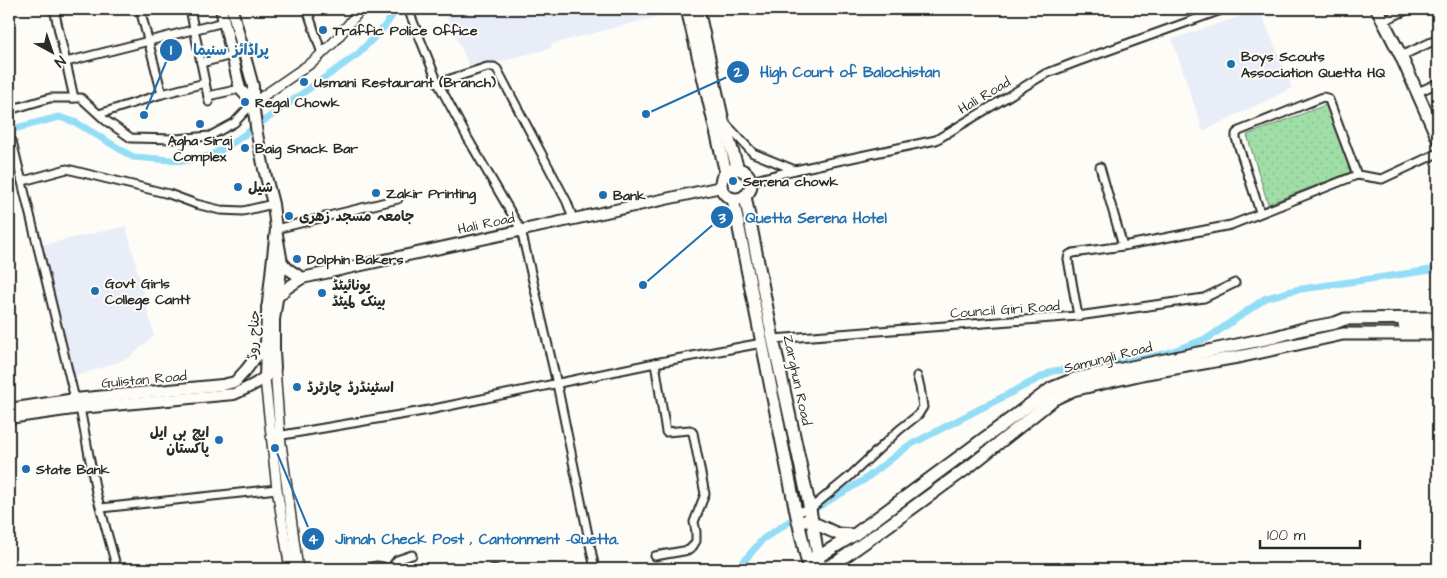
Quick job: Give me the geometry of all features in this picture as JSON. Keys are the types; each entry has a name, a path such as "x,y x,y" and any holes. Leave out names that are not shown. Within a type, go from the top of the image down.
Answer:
{"main road":[{"path":"220,9 240,89 254,109"},
{"name":"جناح روڈ","path":"232,9 253,86 258,134 273,204 282,263 274,320 275,368"},
{"path":"687,9 699,35 738,169"},
{"path":"698,9 699,35 726,173"},
{"path":"1377,9 1385,16 1438,134"},
{"path":"738,169 746,173 751,181 750,190 745,196 733,199 725,195 721,187 722,179 726,173 730,170 738,169"},
{"name":"Hali Road","path":"268,308 287,288 302,278 721,187"},
{"name":"Zarghun Road","path":"745,196 810,509 812,522 811,562"},
{"name":"Zarghun Road","path":"733,199 796,513 811,562 822,569"},
{"name":"جناح روڈ","path":"265,378 265,345 276,229"},
{"path":"274,251 282,263 302,278"},
{"name":"Samungli Road","path":"811,562 854,534 1052,388 1074,379 1275,337 1345,319 1438,318"},
{"path":"1335,323 1438,326"},
{"path":"1325,338 1343,334 1438,334"},
{"name":"Samungli Road","path":"822,569 858,547 970,466 1054,400 1073,390 1147,373 1243,356 1325,338 1344,342 1438,342"},
{"name":"Gulistan Road","path":"9,418 77,404 235,382 265,345"},
{"name":"Gulistan Road","path":"9,409 234,394 265,378 275,368"},
{"path":"796,513 838,534 854,534"},
{"path":"838,569 858,547"}],"street":[{"path":"56,9 74,98"},
{"path":"140,9 162,94"},
{"path":"190,9 209,99 240,89"},
{"path":"307,9 322,54"},
{"path":"9,110 50,98 81,98 131,138 176,139 210,136 254,109 314,61 334,42 361,9"},
{"path":"408,9 438,83 521,230 557,384 595,569"},
{"name":"Hali Road","path":"751,181 936,140 1045,74 1211,11 1224,9"},
{"path":"1385,16 1409,9"},
{"path":"66,62 224,22"},
{"path":"1404,55 1438,39"},
{"path":"201,63 232,55"},
{"path":"438,83 487,67 494,67 497,70 567,202 573,219"},
{"path":"99,114 205,82"},
{"path":"1420,91 1438,83"},
{"path":"1260,212 1236,134 1239,131 1323,98 1329,100 1357,175"},
{"path":"723,121 753,154 795,170"},
{"path":"12,141 117,569"},
{"path":"1078,316 1068,258 1073,253 1123,246 1231,225 1357,175 1382,179 1438,153"},
{"path":"1100,167 1123,246"},
{"path":"22,181 67,169 170,194 196,204 220,210 243,211 273,204"},
{"path":"276,229 398,199"},
{"name":"Council Giri Road","path":"774,339 1078,316 1204,298 1235,282"},
{"path":"276,436 430,410 655,363 762,343"},
{"path":"655,363 666,432 690,430 693,433 705,494 694,522 696,541 693,546 689,550 655,556"},
{"name":"جناح روڈ","path":"275,368 277,489 290,569"},
{"path":"796,513 810,509 918,415 923,406 917,376"},
{"name":"جناح روڈ","path":"265,378 298,569"},
{"path":"101,508 277,489"},
{"path":"394,569 394,564 397,560 412,555"},
{"path":"356,569 377,566 384,569"}],"shaded area":[{"path":"443,9 677,9 678,11 552,44 551,48 471,69"},
{"name":"Boys Scouts Association Quetta HQ","path":"1260,10 1292,88 1203,131 1172,39"},
{"name":"Govt Girls College Cantt","path":"126,226 154,336 129,358 65,380 37,246"}],"green space":[{"path":"1328,104 1353,171 1268,204 1247,135"}],"waterway":[{"path":"9,130 59,117 75,122 133,157 183,161 210,156 234,142 358,54 384,27 397,9"},
{"path":"816,508 864,480 908,446 1053,371 1165,354 1208,338 1266,298 1295,290 1438,269"},
{"path":"737,569 763,539 790,521"}],"place":[{"name":"Traffic Police Office","path":"323,30"},
{"name":"Boys Scouts Association Quetta HQ","path":"1231,64"},
{"name":"Usmani Restaurant (Branch)","path":"304,82"},
{"name":"Regal Chowk","path":"245,102"},
{"name":"High Court of Balochistan","path":"646,114"},
{"name":"پراڈائز سنیما","path":"144,115"},
{"name":"Agha Siraj Complex","path":"200,124"},
{"name":"Baig Snack Bar","path":"245,148"},
{"name":"Serena chowk","path":"733,181"},
{"name":"شیل","path":"238,187"},
{"name":"Zakir Printing","path":"376,193"},
{"name":"Bank","path":"603,195"},
{"name":"جامعہ مسجد زھری","path":"289,216"},
{"name":"Dolphin Bakers","path":"297,259"},
{"name":"Quetta Serena Hotel","path":"643,285"},
{"name":"Govt Girls College Cantt","path":"95,291"},
{"name":"یونائیٹڈ بینک لمیٹڈ","path":"322,293"},
{"name":"اسٹینڈرڈ چارٹرڈ","path":"297,387"},
{"name":"ایچ بی ایل پاکستان","path":"219,440"},
{"name":"Jinnah Check Post , Cantonment -Quetta.","path":"275,448"},
{"name":"State Bank","path":"26,469"}]}
